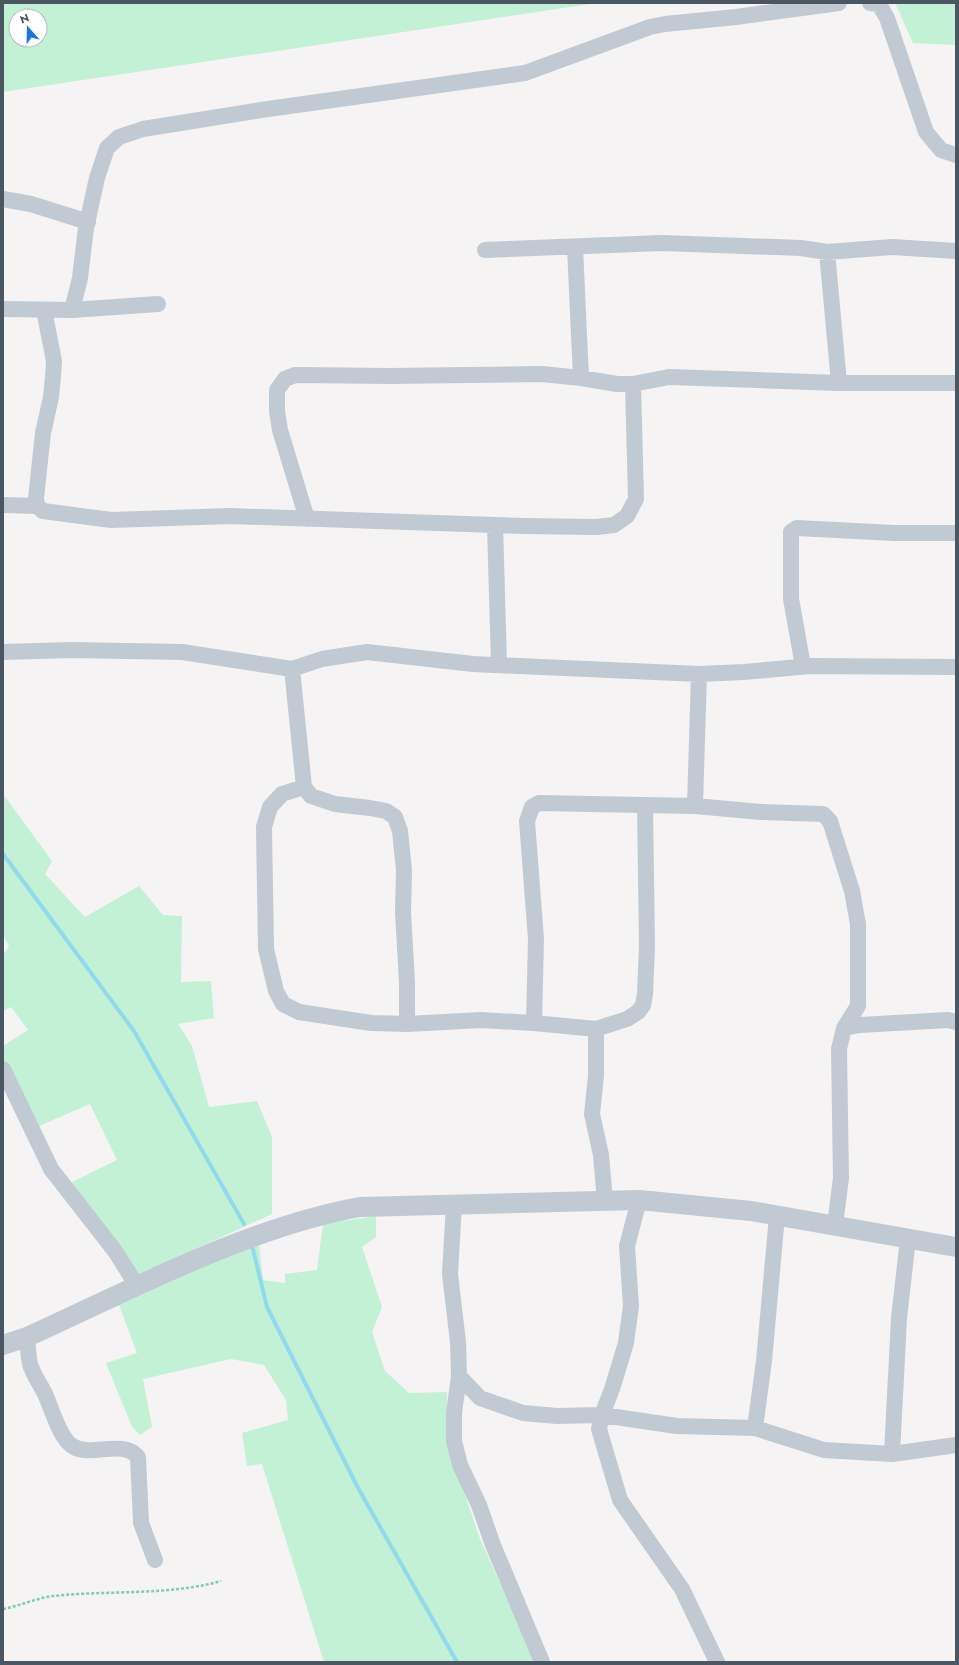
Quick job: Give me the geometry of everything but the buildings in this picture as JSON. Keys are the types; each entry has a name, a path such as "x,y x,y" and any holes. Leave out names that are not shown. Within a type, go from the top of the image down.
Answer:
{"street":[{"path":"72,310 80,278 88,222 98,178 107,148 119,137 143,130 268,109 504,77 546,66 650,27 839,3"},
{"path":"870,3 879,4 887,18 926,132 941,150 956,155"},
{"path":"3,200 32,204 88,222"},
{"path":"485,250 662,243 801,248 827,252 892,247 956,251"},
{"path":"575,247 581,378"},
{"path":"827,252 839,383"},
{"path":"3,309 72,310 158,304"},
{"path":"37,506 36,498 43,433 51,397 54,361 44,310"},
{"path":"307,519 280,430 277,390 285,380 295,374 390,376 542,374 617,384 633,384 669,377 839,383 956,383"},
{"path":"3,505 37,506 43,511 111,520 230,516 495,525 596,526 614,524 628,516 636,499 633,384"},
{"path":"495,525 499,664"},
{"path":"803,666 792,606 791,532 797,528 894,533 956,533"},
{"path":"3,652 101,650 182,652 292,669 322,659 367,652 473,664 699,674 744,672 803,666 956,667"},
{"path":"292,669 304,787 311,796 336,804 386,811 395,817 400,831 404,870 403,912 407,983 406,1024"},
{"path":"695,806 699,674"},
{"path":"304,787 282,794 270,807 264,827 266,950 276,991 283,1004 299,1012 371,1023 406,1024 481,1020 596,1029 635,1015 643,1005 648,946 644,805"},
{"path":"534,1023 536,939 528,821 532,807 539,803 695,806 760,812 823,814 830,821 852,891 858,924 858,1006 844,1028 839,1049 841,1178 835,1225"},
{"path":"844,1028 860,1025 948,1020 956,1022"},
{"path":"596,1029 596,1076 592,1114 601,1155 605,1201"},
{"path":"3,1069 52,1169 115,1251 137,1286"},
{"path":"639,1200 627,1246 631,1306 626,1343 612,1389 602,1415 599,1429 620,1500 682,1589 717,1662"},
{"path":"3,1345 27,1337 137,1286 256,1237 331,1212 360,1207 639,1200 777,1216 956,1247"},
{"path":"454,1204 450,1274 458,1342 459,1376 454,1413 454,1434 460,1465 479,1505 493,1545 542,1662"},
{"path":"754,1428 764,1361 777,1216"},
{"path":"892,1454 898,1318 908,1239"},
{"path":"27,1337 30,1364 60,1430 68,1442 74,1447 80,1449 120,1449 133,1451 138,1457 141,1523 155,1560"},
{"path":"459,1376 480,1398 523,1413 557,1416 602,1415 677,1426 754,1428 824,1450 892,1454 956,1445"}],"path":[{"path":"3,1609 51,1596 180,1588 205,1585 221,1581"}],"green space":[{"path":"3,3 597,3 3,92"},
{"path":"895,3 956,3 956,45 913,43"},
{"path":"3,794 52,861 45,874 85,917 139,886 163,915 182,916 181,982 211,981 214,1018 178,1024 192,1046 209,1107 257,1101 272,1137 272,1214 129,1279 62,1187 117,1160 90,1104 37,1127 3,1059 3,1046 28,1030 11,1007 3,1011 3,955 9,946 3,935"},
{"path":"376,1216 376,1237 362,1247 382,1307 372,1332 385,1371 409,1393 447,1392 448,1445 480,1539 536,1662 324,1662 262,1464 247,1466 242,1433 288,1420 286,1400 264,1365 231,1359 143,1379 152,1427 140,1435 132,1427 106,1363 137,1353 119,1305 227,1256 259,1244 263,1280 285,1283 285,1274 317,1270 323,1224"}],"waterway":[{"path":"3,854 134,1031 244,1224"},
{"path":"252,1245 267,1307 358,1488 457,1662"}]}
